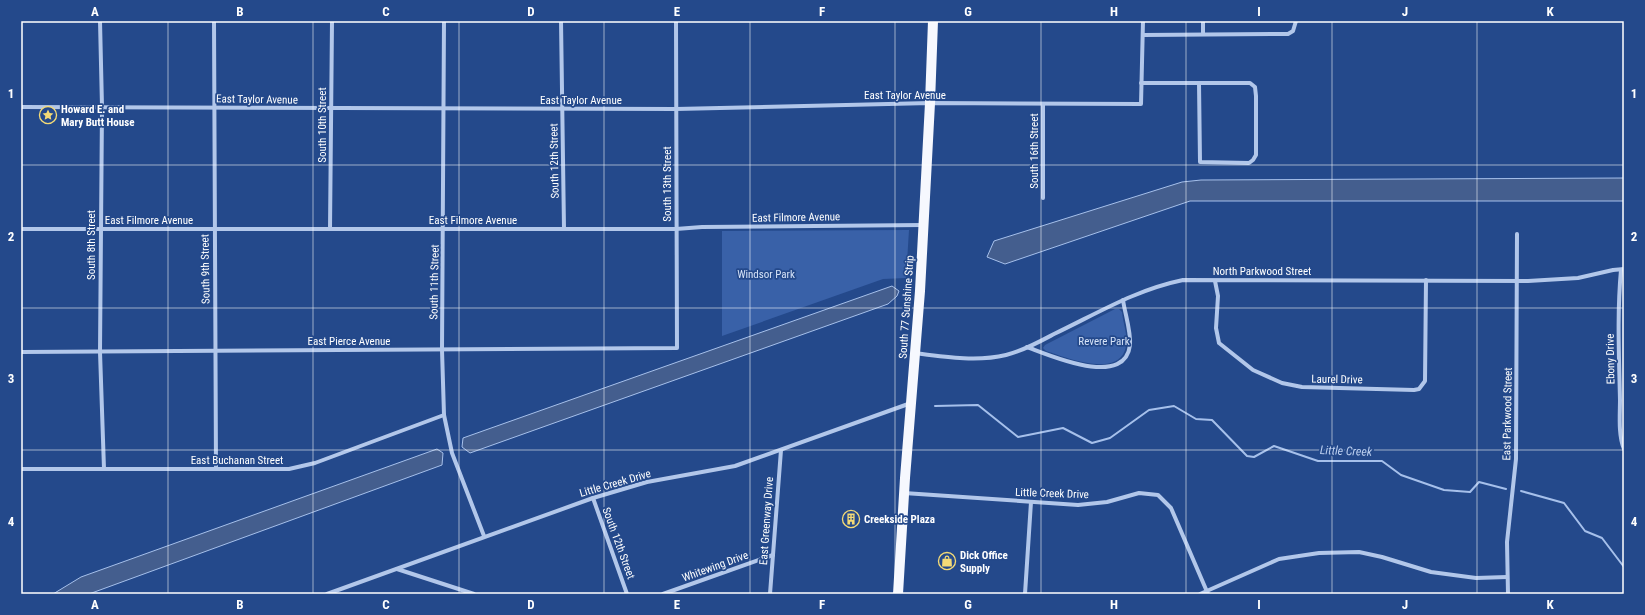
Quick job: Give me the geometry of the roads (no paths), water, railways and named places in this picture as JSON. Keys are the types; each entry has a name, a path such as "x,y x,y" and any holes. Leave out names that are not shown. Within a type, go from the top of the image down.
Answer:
{"main road":[{"name":"South 77 Sunshine Strip","path":"898,594 924,225 933,21"}],"street":[{"name":"South 8th Street","path":"100,21 102,106 100,352 104,469"},
{"name":"South 9th Street","path":"214,21 216,469"},
{"name":"South 10th Street","path":"330,228 332,21"},
{"name":"South 11th Street","path":"444,21 444,228 442,350 444,415 452,453 484,536"},
{"name":"South 12th Street","path":"561,21 561,109 564,228"},
{"name":"South 13th Street","path":"676,21 677,348"},
{"path":"1143,21 1141,83 1199,83 1250,83 1255,87 1256,155 1249,163 1200,162 1199,83"},
{"path":"1203,21 1203,34"},
{"path":"1143,35 1288,34 1293,31 1296,21"},
{"name":"East Taylor Avenue","path":"21,106 330,109 676,109 930,103 1141,104 1141,83"},
{"name":"South 16th Street","path":"1043,104 1043,198"},
{"name":"East Filmore Avenue","path":"21,229 676,229 924,225"},
{"name":"East Parkwood Street","path":"1508,594 1507,542 1516,459 1517,234"},
{"name":"North Parkwood Street","path":"915,353 984,359 1006,355 1027,347 1123,300 1160,285 1183,280 1517,280 1578,278 1612,270 1623,270"},
{"name":"Ebony Drive","path":"1623,270 1619,292 1619,369 1620,423 1624,449"},
{"name":"Laurel Drive","path":"1215,281 1218,296 1216,328 1219,343 1253,370 1282,383 1302,388 1414,390 1423,386 1426,375 1426,280"},
{"path":"1027,347 1087,367 1101,368 1114,365 1125,357 1130,346 1123,300"},
{"name":"East Pierce Avenue","path":"21,352 677,348"},
{"name":"Little Creek Drive","path":"327,594 484,536 593,498 647,482 735,466 912,402"},
{"name":"East Buchanan Street","path":"21,469 276,469 295,467 320,460 444,415"},
{"name":"East Greenway Drive","path":"770,594 781,450"},
{"name":"Little Creek Drive","path":"904,493 1078,505 1107,502 1139,493 1158,495 1171,508 1207,592"},
{"name":"South 12th Street","path":"593,498 627,594"},
{"path":"1025,594 1031,502"},
{"path":"1200,594 1279,559 1319,553 1359,552 1382,557 1431,572 1476,578 1507,577"},
{"name":"Whitewing Drive","path":"663,594 773,555"},
{"path":"397,568 474,594"}],"waterway":[{"name":"Little Creek","path":"935,406 978,405 1018,437 1063,428 1092,443 1110,438 1149,410 1174,406 1196,419 1212,420 1247,456 1254,457 1274,446 1318,461 1382,461 1401,475 1444,490 1470,492 1479,482 1506,489"},
{"name":"Little Creek","path":"1521,491 1564,503 1585,531 1602,538 1624,567"}],"place":[{"name":"Howard E. and Mary Butt House","path":"48,115"},
{"name":"Creekside Plaza","path":"851,519"},
{"name":"Dick Office Supply","path":"947,561"}],"park label":[{"name":"Windsor Park","path":"766,274"},
{"name":"Revere Park","path":"1104,341"}]}
